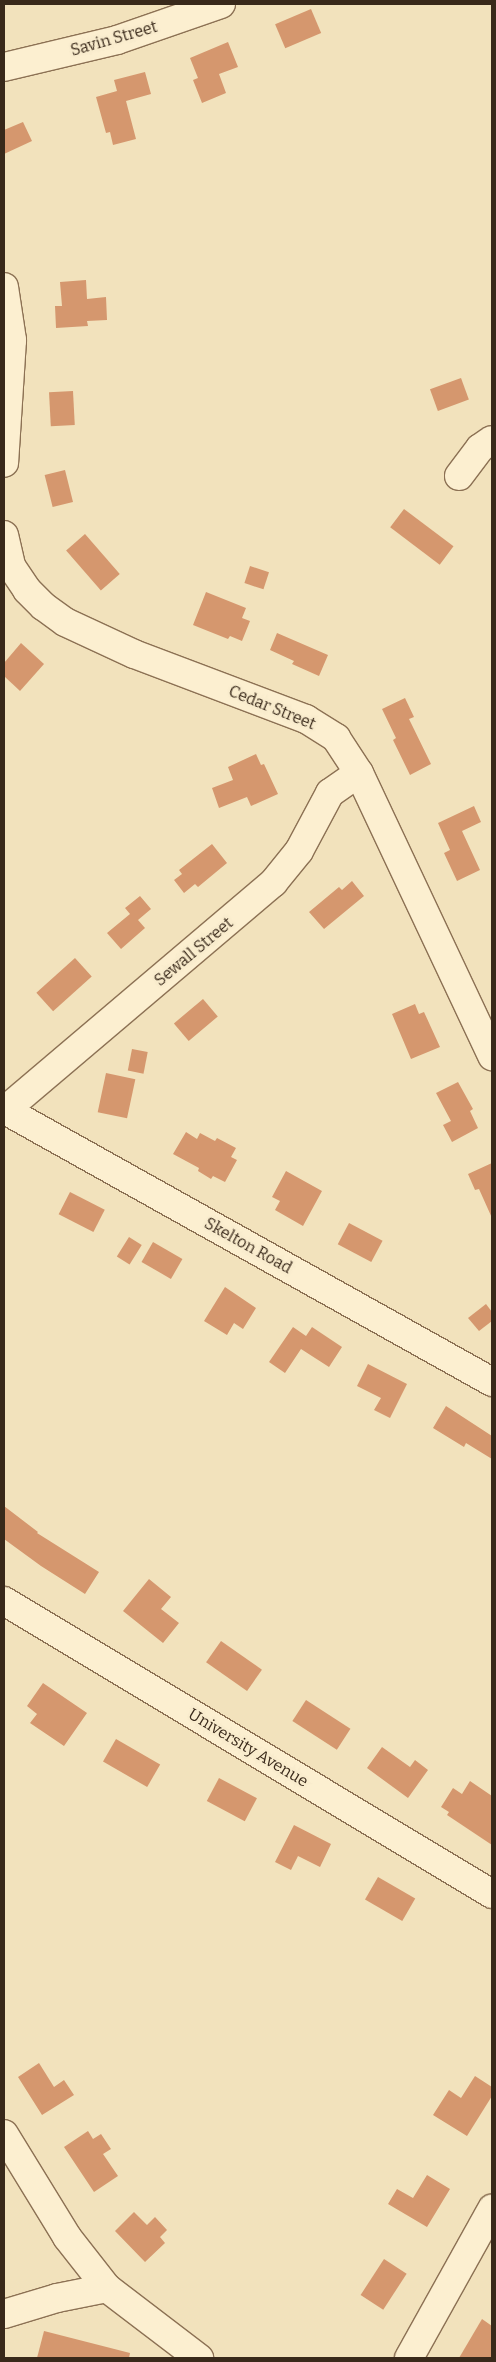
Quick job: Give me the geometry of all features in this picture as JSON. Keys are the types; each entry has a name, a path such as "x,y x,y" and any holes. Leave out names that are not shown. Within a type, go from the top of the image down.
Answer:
{"street":[{"name":"Savin Street","path":"4,67 117,40 221,4"},
{"path":"4,287 12,340 4,463"},
{"path":"459,476 480,448 492,440"},
{"name":"Cedar Street","path":"4,535 8,556 16,574 27,590 55,615 96,638 318,726 336,738 358,772 492,1056"},
{"name":"Sewall Street","path":"5,1109 273,883 299,851 330,793 358,772"},
{"name":"Skelton Road","path":"5,1109 492,1382"},
{"name":"University Avenue","path":"4,1601 492,1894"},
{"path":"4,2134 67,2237 107,2288 199,2358"},
{"path":"409,2358 492,2209"},
{"path":"4,2314 57,2298 107,2288"}],"building":[{"path":"311,9 321,33 285,48 275,24"},
{"path":"228,42 238,67 219,74 226,93 202,103 193,80 198,78 190,58"},
{"path":"145,72 151,94 126,101 136,139 113,145 110,132 106,133 96,97 117,91 114,80"},
{"path":"23,122 32,141 4,154 4,130"},
{"path":"86,280 87,299 106,297 107,320 87,321 88,326 56,328 55,306 62,306 60,282"},
{"path":"461,378 469,400 438,411 430,389"},
{"path":"73,391 75,425 51,426 49,392"},
{"path":"65,470 73,502 53,507 45,475"},
{"path":"404,509 454,546 440,565 390,527"},
{"path":"85,534 120,574 101,590 66,550"},
{"path":"250,566 269,572 263,589 244,583"},
{"path":"206,592 246,608 242,618 250,621 242,641 230,636 228,639 193,625"},
{"path":"277,633 328,655 319,676 292,664 294,661 270,650"},
{"path":"21,643 44,664 20,691 4,676 4,663"},
{"path":"405,698 414,717 409,719 431,764 410,775 393,740 396,738 382,709"},
{"path":"256,754 261,765 264,764 278,794 251,806 247,797 219,808 212,788 233,780 228,767"},
{"path":"474,806 481,822 462,831 480,870 457,881 444,853 450,850 438,823"},
{"path":"212,844 227,863 198,887 195,884 184,893 174,880 182,874 179,870"},
{"path":"352,881 364,896 324,929 309,912 339,887 342,890"},
{"path":"140,896 151,909 138,920 145,928 121,949 107,933 130,914 125,908"},
{"path":"75,958 92,977 53,1011 36,993"},
{"path":"203,999 218,1017 189,1041 174,1023"},
{"path":"415,1004 419,1014 424,1012 440,1047 411,1059 392,1014"},
{"path":"132,1049 148,1052 144,1074 128,1071"},
{"path":"106,1073 135,1079 127,1118 98,1112"},
{"path":"458,1082 473,1109 470,1111 478,1128 452,1142 443,1125 451,1121 436,1093"},
{"path":"186,1132 197,1139 200,1133 215,1141 217,1138 236,1148 231,1157 237,1160 225,1182 213,1176 211,1179 198,1171 199,1168 173,1154"},
{"path":"492,1163 492,1218 479,1189 475,1190 468,1174"},
{"path":"286,1171 322,1191 303,1226 275,1210 280,1201 272,1197"},
{"path":"70,1192 105,1210 93,1232 59,1214"},
{"path":"349,1223 383,1241 371,1262 338,1244"},
{"path":"129,1237 142,1245 130,1264 117,1257"},
{"path":"153,1242 182,1259 171,1279 141,1262"},
{"path":"225,1287 256,1308 243,1329 234,1323 227,1335 204,1321"},
{"path":"486,1304 492,1312 492,1321 479,1331 468,1318"},
{"path":"293,1327 306,1336 312,1327 342,1347 329,1367 301,1349 285,1373 269,1362"},
{"path":"368,1364 407,1384 390,1418 374,1410 381,1398 357,1386"},
{"path":"446,1406 492,1436 492,1459 466,1443 464,1447 433,1428"},
{"path":"4,1506 37,1533 99,1572 85,1594 41,1566 4,1539"},
{"path":"149,1579 171,1597 161,1609 179,1623 163,1643 123,1611"},
{"path":"221,1641 262,1670 247,1691 206,1662"},
{"path":"43,1683 87,1713 64,1746 30,1723 37,1714 27,1706"},
{"path":"306,1700 350,1729 337,1750 292,1721"},
{"path":"116,1739 160,1764 147,1787 103,1762"},
{"path":"382,1747 410,1767 415,1760 428,1770 408,1798 367,1768"},
{"path":"219,1778 257,1798 245,1821 207,1801"},
{"path":"470,1781 492,1796 492,1845 447,1815 449,1812 441,1807 453,1788 462,1794"},
{"path":"294,1825 331,1844 320,1867 298,1856 291,1870 275,1862"},
{"path":"378,1877 415,1898 402,1921 365,1900"},
{"path":"39,2063 54,2087 64,2080 74,2095 42,2115 18,2077"},
{"path":"475,2076 492,2087 492,2096 467,2136 433,2115 449,2090 461,2098"},
{"path":"88,2131 93,2139 101,2134 111,2149 103,2154 118,2176 94,2192 64,2147"},
{"path":"427,2175 450,2189 427,2227 388,2204 397,2189 413,2198"},
{"path":"134,2212 147,2225 155,2217 167,2230 160,2237 165,2243 145,2262 115,2231"},
{"path":"384,2259 407,2274 383,2310 361,2295"},
{"path":"482,2319 492,2326 492,2358 459,2358"},
{"path":"44,2331 130,2353 129,2358 37,2358"}]}
